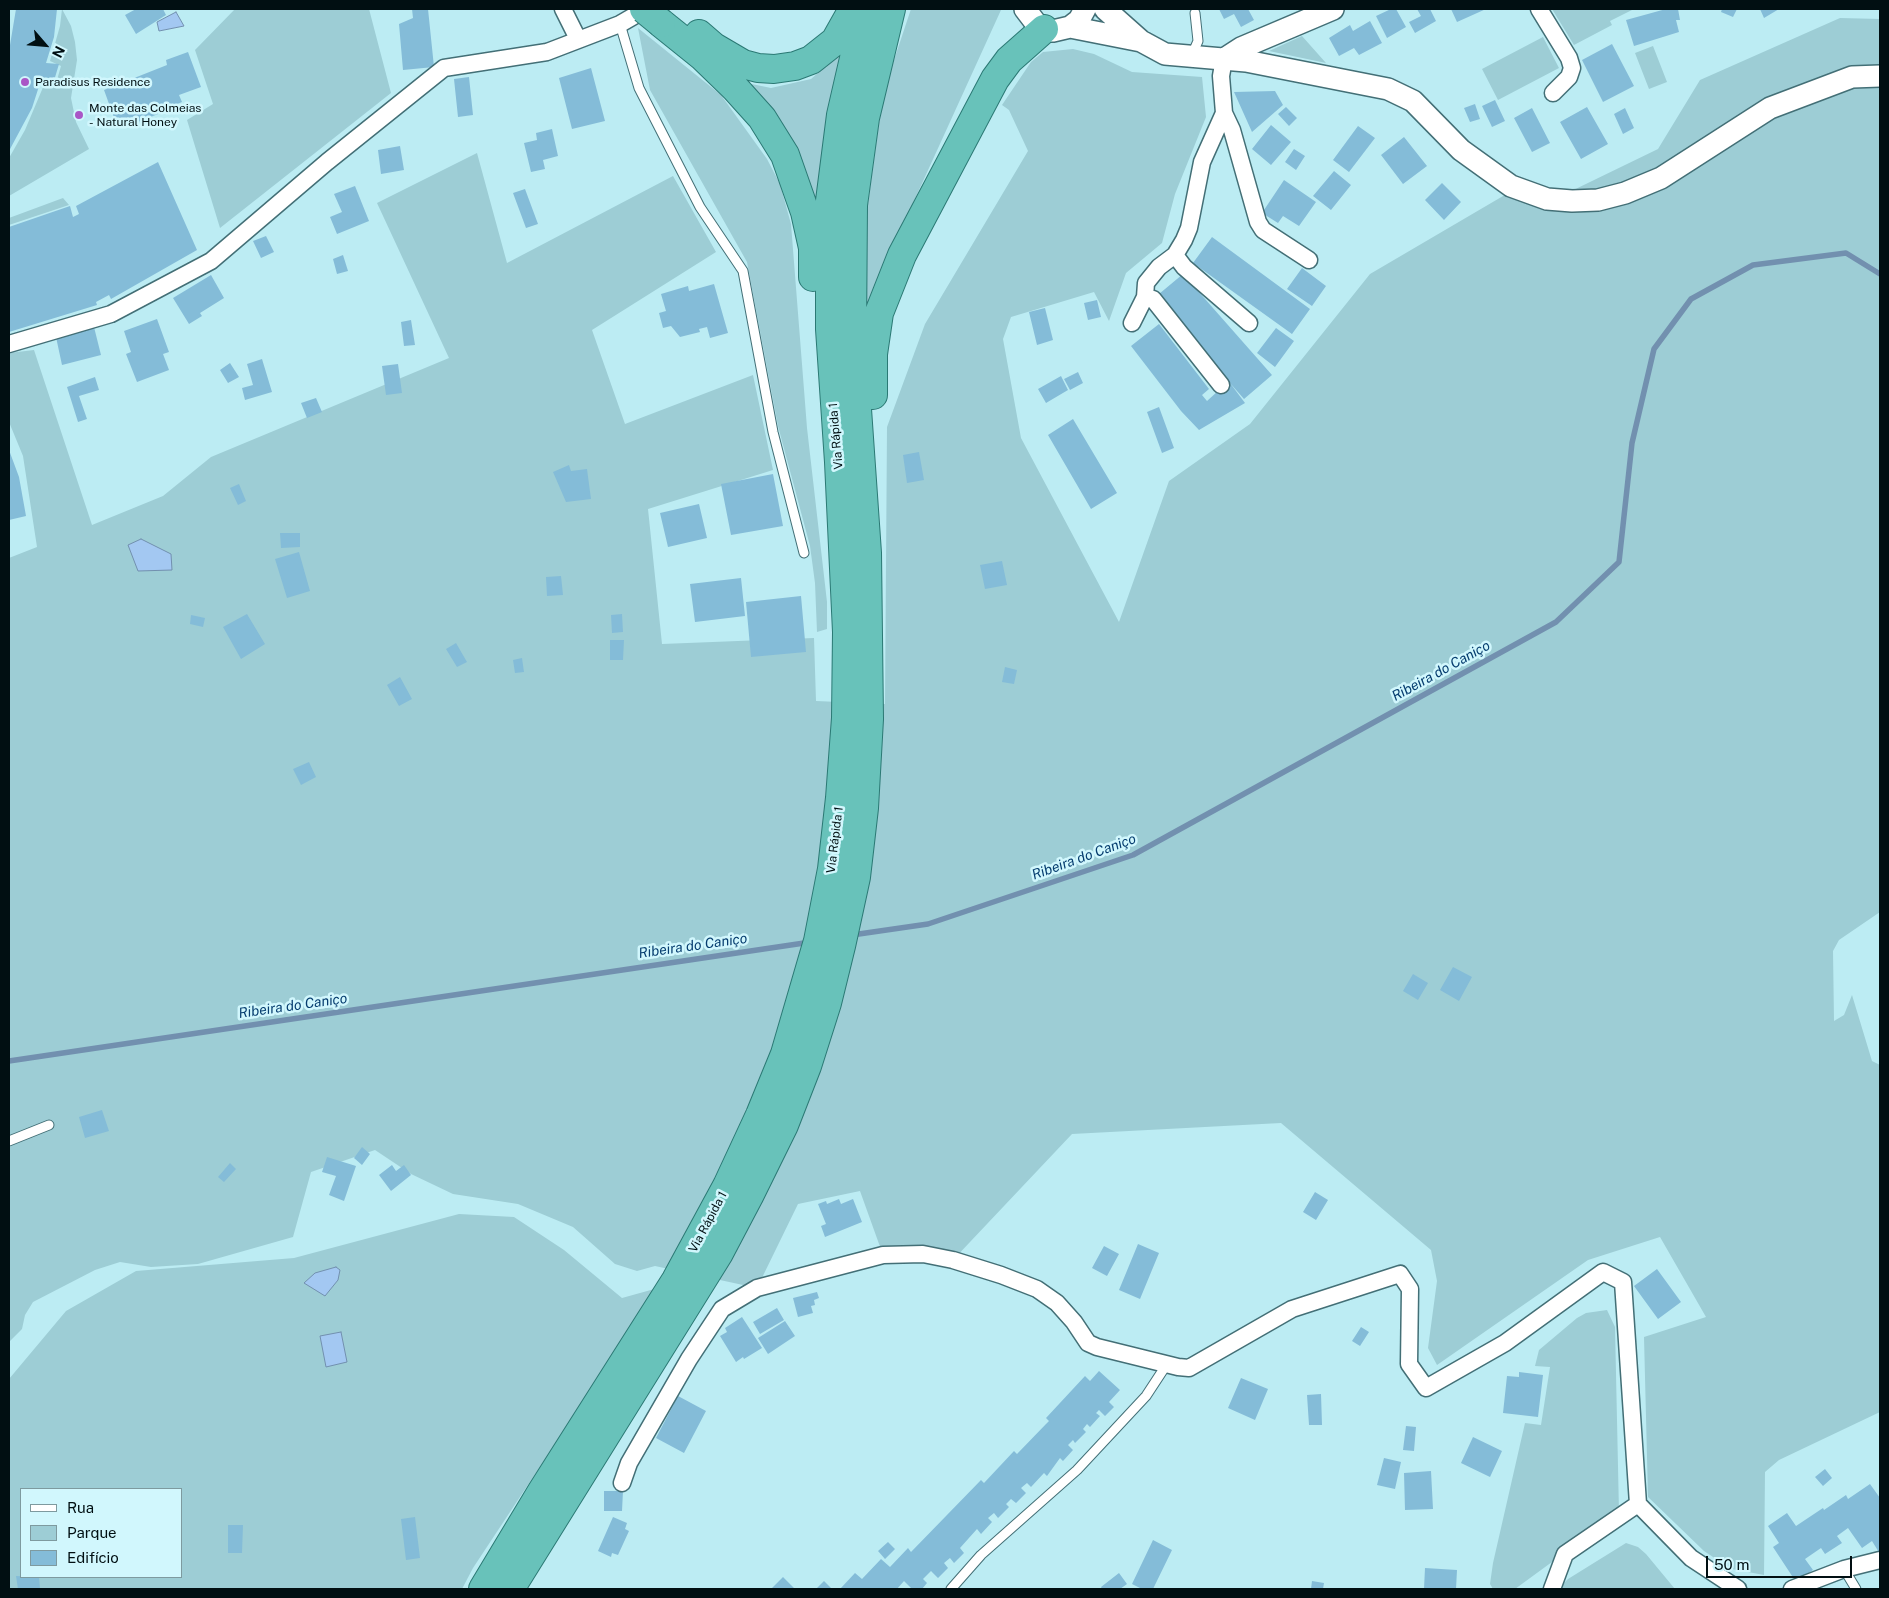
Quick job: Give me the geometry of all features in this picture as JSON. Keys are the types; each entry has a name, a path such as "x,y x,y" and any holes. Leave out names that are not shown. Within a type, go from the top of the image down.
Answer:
{"highway":[{"path":"658,12 728,55 758,68 774,69 794,66 811,60 823,51 835,41 853,9"},
{"name":"Via Rápida 1","path":"483,1589 542,1491 686,1285 724,1245 784,1125 827,1003 856,877 869,719 839,462 830,329 830,201 841,115 858,41 868,9"},
{"name":"Via Rápida 1","path":"858,632 867,553 852,337 853,205 865,118 891,9"},
{"path":"658,12 762,118 785,155 795,179 813,248 820,430 839,462"},
{"path":"867,553 878,494 872,397 873,354 879,313 902,255 995,79 1009,60 1057,28"},
{"name":"Via Rápida 1","path":"510,1589 686,1285"}],"street":[{"path":"563,9 578,39"},
{"path":"1025,9 1032,20 1057,28 1141,41"},
{"path":"1057,28 1079,20 1085,9"},
{"path":"1105,9 1141,41 1165,54 1246,62 1388,89 1413,101 1461,150 1511,186 1547,199 1572,201 1598,200 1625,193 1661,178 1770,108 1852,77 1880,76"},
{"path":"1309,260 1263,230 1258,222 1232,130 1224,113 1221,76 1224,59 1241,48 1333,9"},
{"path":"1538,9 1569,58 1572,68 1569,77 1553,93"},
{"path":"9,344 110,314 211,262 327,162 444,68 547,52 578,39 658,12"},
{"path":"1132,323 1145,297 1146,283 1159,267 1175,255 1189,228 1202,162 1224,113"},
{"path":"1175,255 1184,267 1249,323"},
{"path":"1145,297 1153,299 1221,385"},
{"path":"622,1483 629,1463 688,1359 722,1309 757,1288 883,1255 923,1254 953,1260 1001,1275 1037,1289 1057,1303 1074,1322 1088,1343 1097,1347 1190,1368 1292,1309 1400,1274 1410,1289 1409,1364 1426,1388 1505,1343 1603,1272 1623,1282 1638,1504 1691,1558 1738,1589"},
{"path":"1552,1589 1565,1554 1638,1504"},
{"path":"1792,1589 1844,1569 1880,1560"}],"lane":[{"path":"1191,58 1198,41 1195,13"},
{"path":"620,24 638,88 700,207 743,271 773,432 804,553"},
{"path":"9,1141 49,1125"},
{"path":"951,1589 981,1555 1077,1470 1146,1396 1167,1364"},
{"path":"1844,1569 1856,1589"}],"green space":[{"path":"62,9 71,26 77,60 71,98 76,122 89,149 9,196 9,158 25,130 44,85 55,87 61,66 50,61 60,26"},
{"path":"235,9 369,9 391,93 220,228 187,120 213,104 195,50"},
{"path":"911,9 1001,10 862,315 863,241 883,93"},
{"path":"1552,9 1634,9 1610,21 1612,25 1574,45"},
{"path":"1840,18 1880,19 1880,912 1839,940 1833,951 1834,1021 1844,1015 1852,995 1872,1061 1880,1065 1880,1412 1779,1460 1765,1472 1764,1575 1732,1569 1704,1551 1648,1497 1644,1337 1706,1317 1660,1237 1588,1260 1437,1365 1428,1348 1437,1281 1431,1250 1281,1123 1072,1134 953,1260 883,1255 860,1191 798,1204 757,1288 655,1266 637,1271 615,1264 573,1227 518,1204 453,1194 411,1174 375,1150 311,1172 293,1237 198,1264 151,1267 120,1262 95,1270 33,1302 25,1315 22,1329 9,1342 9,558 37,547 23,456 9,422 9,353 34,350 92,525 163,496 211,457 449,358 377,203 477,153 507,263 673,176 716,252 592,330 625,424 753,375 773,470 648,509 662,644 814,638 816,701 885,704 887,427 925,324 1028,151 1009,110 1002,105 1031,62 1043,52 1073,49 1094,54 1132,72 1202,77 1206,117 1175,194 1162,243 1126,273 1109,321 1094,292 1011,317 1003,339 1021,438 1119,622 1169,481 1250,424 1370,274 1515,189 1557,198 1658,149 1700,80"},
{"path":"638,28 721,95 767,159 780,184 791,224 807,428 827,602 827,629 817,632 815,583 810,546 778,426 747,262 650,90"},
{"path":"1302,36 1326,63 1269,51"},
{"path":"1543,37 1559,68 1498,100 1482,69"},
{"path":"1653,46 1667,82 1649,89 1635,53"},
{"path":"841,53 815,224 737,81 771,88 811,79"},
{"path":"63,198 69,205 9,225 9,218"},
{"path":"459,1214 514,1217 564,1250 622,1298 658,1288 473,1568 462,1589 9,1589 9,1379 66,1311 136,1271 294,1258"},
{"path":"1607,1310 1615,1327 1619,1513 1515,1589 1493,1589 1490,1584 1493,1563 1525,1423 1541,1425 1550,1367 1535,1366 1539,1350 1577,1318 1586,1313"},
{"path":"1626,1543 1638,1547 1646,1554 1675,1589 1558,1589 1568,1579"}],"shaded area":[{"path":"176,12 184,26 159,31 157,22"},
{"path":"141,539 171,554 172,570 138,571 128,545"},
{"path":"336,1267 340,1270 338,1280 325,1296 304,1283 315,1273"},
{"path":"341,1332 347,1362 326,1367 320,1336"}],"building":[{"name":"Paradisus Residence","path":"16,9 57,9 54,37 46,63 59,64 53,84 41,80 32,108 9,151 9,51"},
{"path":"136,9 163,9 166,15 136,34 125,15"},
{"path":"412,9 428,9 434,67 403,70 399,24 413,18"},
{"path":"1219,9 1248,9 1254,20 1241,27 1234,14 1224,19"},
{"path":"1391,9 1396,9 1406,27 1387,38 1376,16"},
{"path":"1417,9 1430,9 1436,21 1415,33 1409,22 1421,16"},
{"path":"1451,9 1486,9 1457,22"},
{"path":"1666,9 1678,9 1680,20 1676,20 1679,32 1634,46 1626,20"},
{"path":"1722,9 1737,9 1733,17 1721,12"},
{"path":"1760,9 1779,9 1764,18"},
{"path":"1370,21 1382,43 1359,55 1354,48 1339,56 1329,38 1350,25 1353,31"},
{"path":"1612,44 1634,86 1603,102 1582,60"},
{"path":"188,52 201,87 179,95 182,102 157,112 158,114 138,122 135,116 116,123 104,90 167,65 166,60"},
{"path":"591,68 605,121 572,129 559,78"},
{"path":"469,77 473,115 458,117 454,79"},
{"path":"1275,91 1283,105 1252,132 1234,92"},
{"path":"1495,100 1505,121 1492,127 1482,106"},
{"path":"1475,104 1480,119 1470,122 1464,108"},
{"path":"1286,107 1297,118 1289,126 1278,114"},
{"path":"1587,107 1608,144 1581,159 1560,122"},
{"path":"1532,108 1550,143 1532,152 1514,118"},
{"path":"1625,108 1634,128 1623,134 1614,114"},
{"path":"1271,125 1291,142 1271,165 1252,149"},
{"path":"1358,126 1375,138 1349,172 1333,160"},
{"path":"552,129 558,156 543,160 545,169 531,172 524,143 537,140 536,133"},
{"path":"1404,137 1427,166 1403,184 1381,155"},
{"path":"400,146 404,170 381,174 378,150"},
{"path":"1294,149 1305,156 1296,170 1285,162"},
{"path":"158,162 197,250 111,299 109,295 96,302 97,305 9,332 9,227 70,206 73,217 79,214 76,206"},
{"path":"1334,171 1351,185 1331,210 1313,196"},
{"path":"1284,180 1316,202 1299,226 1283,216 1278,223 1262,213"},
{"path":"1442,183 1461,202 1444,220 1425,200"},
{"path":"355,186 369,221 337,234 330,217 342,212 334,194"},
{"path":"525,189 538,224 526,228 513,193"},
{"path":"266,236 274,252 261,258 253,241"},
{"path":"1212,237 1310,309 1292,334 1193,263"},
{"path":"343,255 348,271 337,274 333,259"},
{"path":"1302,268 1326,286 1312,306 1287,289"},
{"path":"1183,274 1272,375 1244,399 1230,383 1245,403 1199,430 1181,411 1131,346 1159,324 1209,389 1202,395 1207,401 1229,381 1159,294"},
{"path":"211,275 224,298 200,313 202,316 189,324 173,298"},
{"path":"714,284 728,333 710,338 707,327 699,329 700,332 680,337 671,326 663,328 659,313 666,311 661,294 688,286 689,291"},
{"path":"1097,300 1101,317 1088,320 1084,303"},
{"path":"1045,308 1053,340 1037,345 1029,312"},
{"path":"157,319 169,352 163,354 169,370 137,382 126,354 131,352 124,331"},
{"path":"411,320 415,345 404,346 401,322"},
{"path":"94,327 101,355 62,365 56,337"},
{"path":"1276,328 1294,341 1275,367 1257,353"},
{"path":"262,359 272,392 245,400 242,388 253,385 247,364"},
{"path":"230,363 239,377 228,383 220,370"},
{"path":"398,364 402,393 386,395 382,366"},
{"path":"1078,372 1083,383 1070,390 1064,379"},
{"path":"1061,376 1068,390 1046,403 1038,389"},
{"path":"95,377 99,390 79,396 87,419 78,422 67,387"},
{"path":"316,398 322,412 307,418 301,403"},
{"path":"1159,407 1174,448 1162,453 1147,412"},
{"path":"1073,419 1117,493 1091,509 1048,435"},
{"path":"9,450 19,477 26,516 9,520"},
{"path":"919,452 924,480 907,483 903,455"},
{"path":"569,465 571,471 587,469 591,499 566,502 553,472"},
{"path":"773,474 783,526 731,535 721,484"},
{"path":"239,484 246,501 238,505 230,488"},
{"path":"699,504 707,538 668,547 660,513"},
{"path":"280,533 300,533 300,547 281,548"},
{"path":"299,552 310,591 287,598 275,559"},
{"path":"1002,561 1007,585 985,589 980,565"},
{"path":"561,576 563,595 547,596 546,577"},
{"path":"741,578 745,616 695,622 690,584"},
{"path":"801,596 806,652 751,657 746,602"},
{"path":"247,614 265,644 241,659 223,627"},
{"path":"622,614 623,632 612,633 611,615"},
{"path":"191,615 205,618 203,627 190,624"},
{"path":"610,640 624,640 623,660 610,660"},
{"path":"456,643 467,662 457,667 446,649"},
{"path":"522,658 524,672 515,673 513,660"},
{"path":"1005,667 1017,670 1014,684 1002,682"},
{"path":"400,677 412,699 399,706 387,685"},
{"path":"309,762 316,777 301,785 293,769"},
{"path":"1453,967 1472,977 1459,1001 1440,990"},
{"path":"1413,974 1428,983 1418,1000 1403,991"},
{"path":"102,1110 109,1131 85,1138 79,1117"},
{"path":"362,1147 370,1154 362,1165 354,1158"},
{"path":"327,1157 356,1166 344,1201 329,1195 336,1176 322,1172"},
{"path":"230,1163 236,1169 224,1182 218,1177"},
{"path":"392,1165 396,1171 404,1165 411,1175 391,1191 379,1175"},
{"path":"1315,1192 1328,1200 1316,1220 1303,1212"},
{"path":"839,1199 841,1204 853,1199 862,1222 825,1237 821,1226 826,1224 818,1204 826,1201 827,1204"},
{"path":"1138,1244 1159,1253 1140,1299 1119,1290"},
{"path":"1104,1246 1119,1254 1107,1276 1092,1268"},
{"path":"1657,1269 1681,1302 1658,1319 1634,1286"},
{"path":"817,1292 819,1298 814,1300 815,1305 811,1306 813,1313 798,1317 793,1298"},
{"path":"777,1308 784,1320 760,1334 753,1322"},
{"path":"742,1317 762,1348 736,1362 720,1336 727,1332 725,1328"},
{"path":"785,1321 795,1336 768,1354 758,1338"},
{"path":"1361,1327 1369,1332 1360,1346 1352,1341"},
{"path":"1099,1371 1120,1390 1109,1402 1114,1407 1105,1416 1099,1410 1096,1413 1100,1416 1090,1427 1087,1424 1083,1429 1086,1432 1075,1443 1073,1440 1068,1445 1073,1450 1063,1461 1060,1458 1047,1476 1044,1473 1031,1487 1027,1483 1021,1488 1026,1493 1016,1503 1011,1499 1006,1504 1009,1507 998,1518 994,1513 988,1518 992,1522 981,1534 977,1529 960,1548 964,1553 954,1563 950,1558 944,1563 948,1568 938,1578 931,1571 923,1579 927,1583 922,1589 912,1589 904,1581 897,1589 840,1589 855,1573 862,1579 881,1559 890,1567 908,1548 911,1552 981,1480 984,1483 1014,1451 1017,1454 1049,1421 1046,1418 1085,1376 1090,1381"},
{"path":"1519,1372 1543,1375 1538,1417 1503,1413 1507,1376 1519,1377"},
{"path":"1241,1378 1268,1389 1255,1420 1228,1408"},
{"path":"1321,1394 1322,1425 1309,1425 1307,1395"},
{"path":"678,1396 706,1411 684,1453 656,1438"},
{"path":"1406,1426 1416,1427 1414,1451 1403,1450"},
{"path":"1473,1437 1502,1451 1490,1477 1461,1463"},
{"path":"1384,1458 1401,1462 1395,1489 1377,1485"},
{"path":"1825,1469 1832,1478 1823,1486 1815,1477"},
{"path":"1431,1471 1433,1509 1405,1510 1404,1473"},
{"path":"1870,1484 1880,1498 1880,1554 1872,1541 1862,1548 1848,1528 1837,1536 1842,1543 1825,1554 1821,1548 1805,1559 1813,1570 1796,1582 1773,1547 1779,1543 1768,1526 1787,1513 1796,1526 1823,1508 1824,1510 1846,1495 1848,1499"},
{"path":"604,1491 623,1491 622,1511 604,1511"},
{"path":"415,1517 420,1558 406,1560 401,1519"},
{"path":"613,1517 627,1523 625,1529 629,1531 618,1555 612,1553 611,1557 598,1551"},
{"path":"228,1525 243,1525 242,1553 228,1553"},
{"path":"1153,1540 1172,1550 1153,1589 1142,1589 1132,1584"},
{"path":"888,1542 895,1549 885,1559 878,1551"},
{"path":"1425,1568 1457,1570 1456,1589 1424,1589"},
{"path":"1119,1573 1127,1584 1120,1589 1102,1589 1101,1587"},
{"path":"16,1576 20,1576 20,1578 39,1578 40,1589 18,1589"},
{"path":"783,1577 795,1589 771,1589"},
{"path":"824,1581 832,1589 816,1589"},
{"path":"1312,1581 1324,1583 1323,1589 1311,1589"}],"waterway":[{"name":"Ribeira do Caniço","path":"852,935 928,924 1133,855 1556,622 1619,562 1632,443 1654,349 1691,299 1753,265 1846,253 1880,274"},
{"name":"Ribeira do Caniço","path":"9,1061 811,942"}],"place":[{"name":"Paradisus Residence","path":"25,82"},
{"name":"Monte das Colmeias - Natural Honey","path":"79,115"}]}
